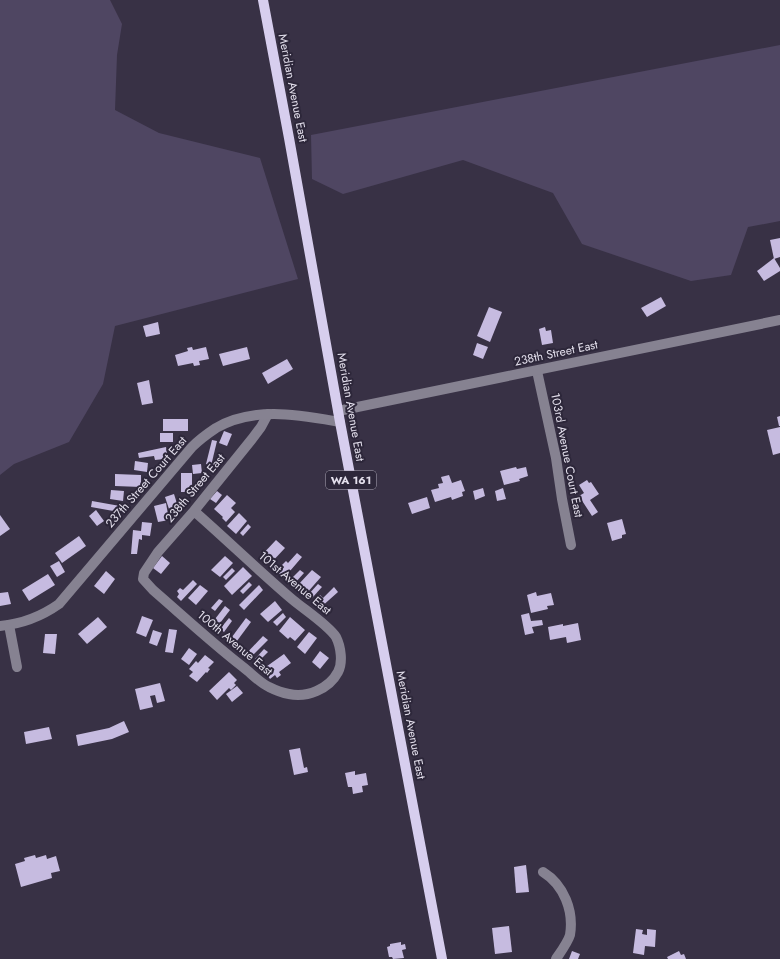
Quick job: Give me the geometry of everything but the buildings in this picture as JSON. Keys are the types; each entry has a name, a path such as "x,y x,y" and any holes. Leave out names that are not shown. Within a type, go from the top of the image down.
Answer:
{"main road":[{"name":"Meridian Avenue East","path":"263,0 288,130 340,422 442,959"}],"street":[{"name":"238th Street East","path":"338,411 780,320"},
{"name":"103rd Avenue Court East","path":"537,371 556,458 562,499 572,545"},
{"name":"238th Street East","path":"143,579 144,573 158,552 194,511 252,439 268,414"},
{"name":"237th Street Court East","path":"4,626 24,622 59,604 192,447 216,428 236,420 268,414 310,417 340,422"},
{"name":"101st Avenue East","path":"194,511 294,601 328,627 336,638 340,648 342,661 334,679 323,688"},
{"name":"100th Avenue East","path":"143,579 153,590 223,652 267,686 289,694 299,695 309,694 323,688"},
{"path":"4,626 16,667"},
{"path":"543,872 558,886 568,904 570,936 556,959"}],"shaded area":[{"path":"0,0 110,0 122,24 117,55 115,110 159,133 260,158 298,279 115,326 103,384 69,442 14,464 0,475"},
{"path":"780,45 780,221 748,227 731,275 691,281 582,244 553,193 463,160 343,194 312,179 311,135"}]}
